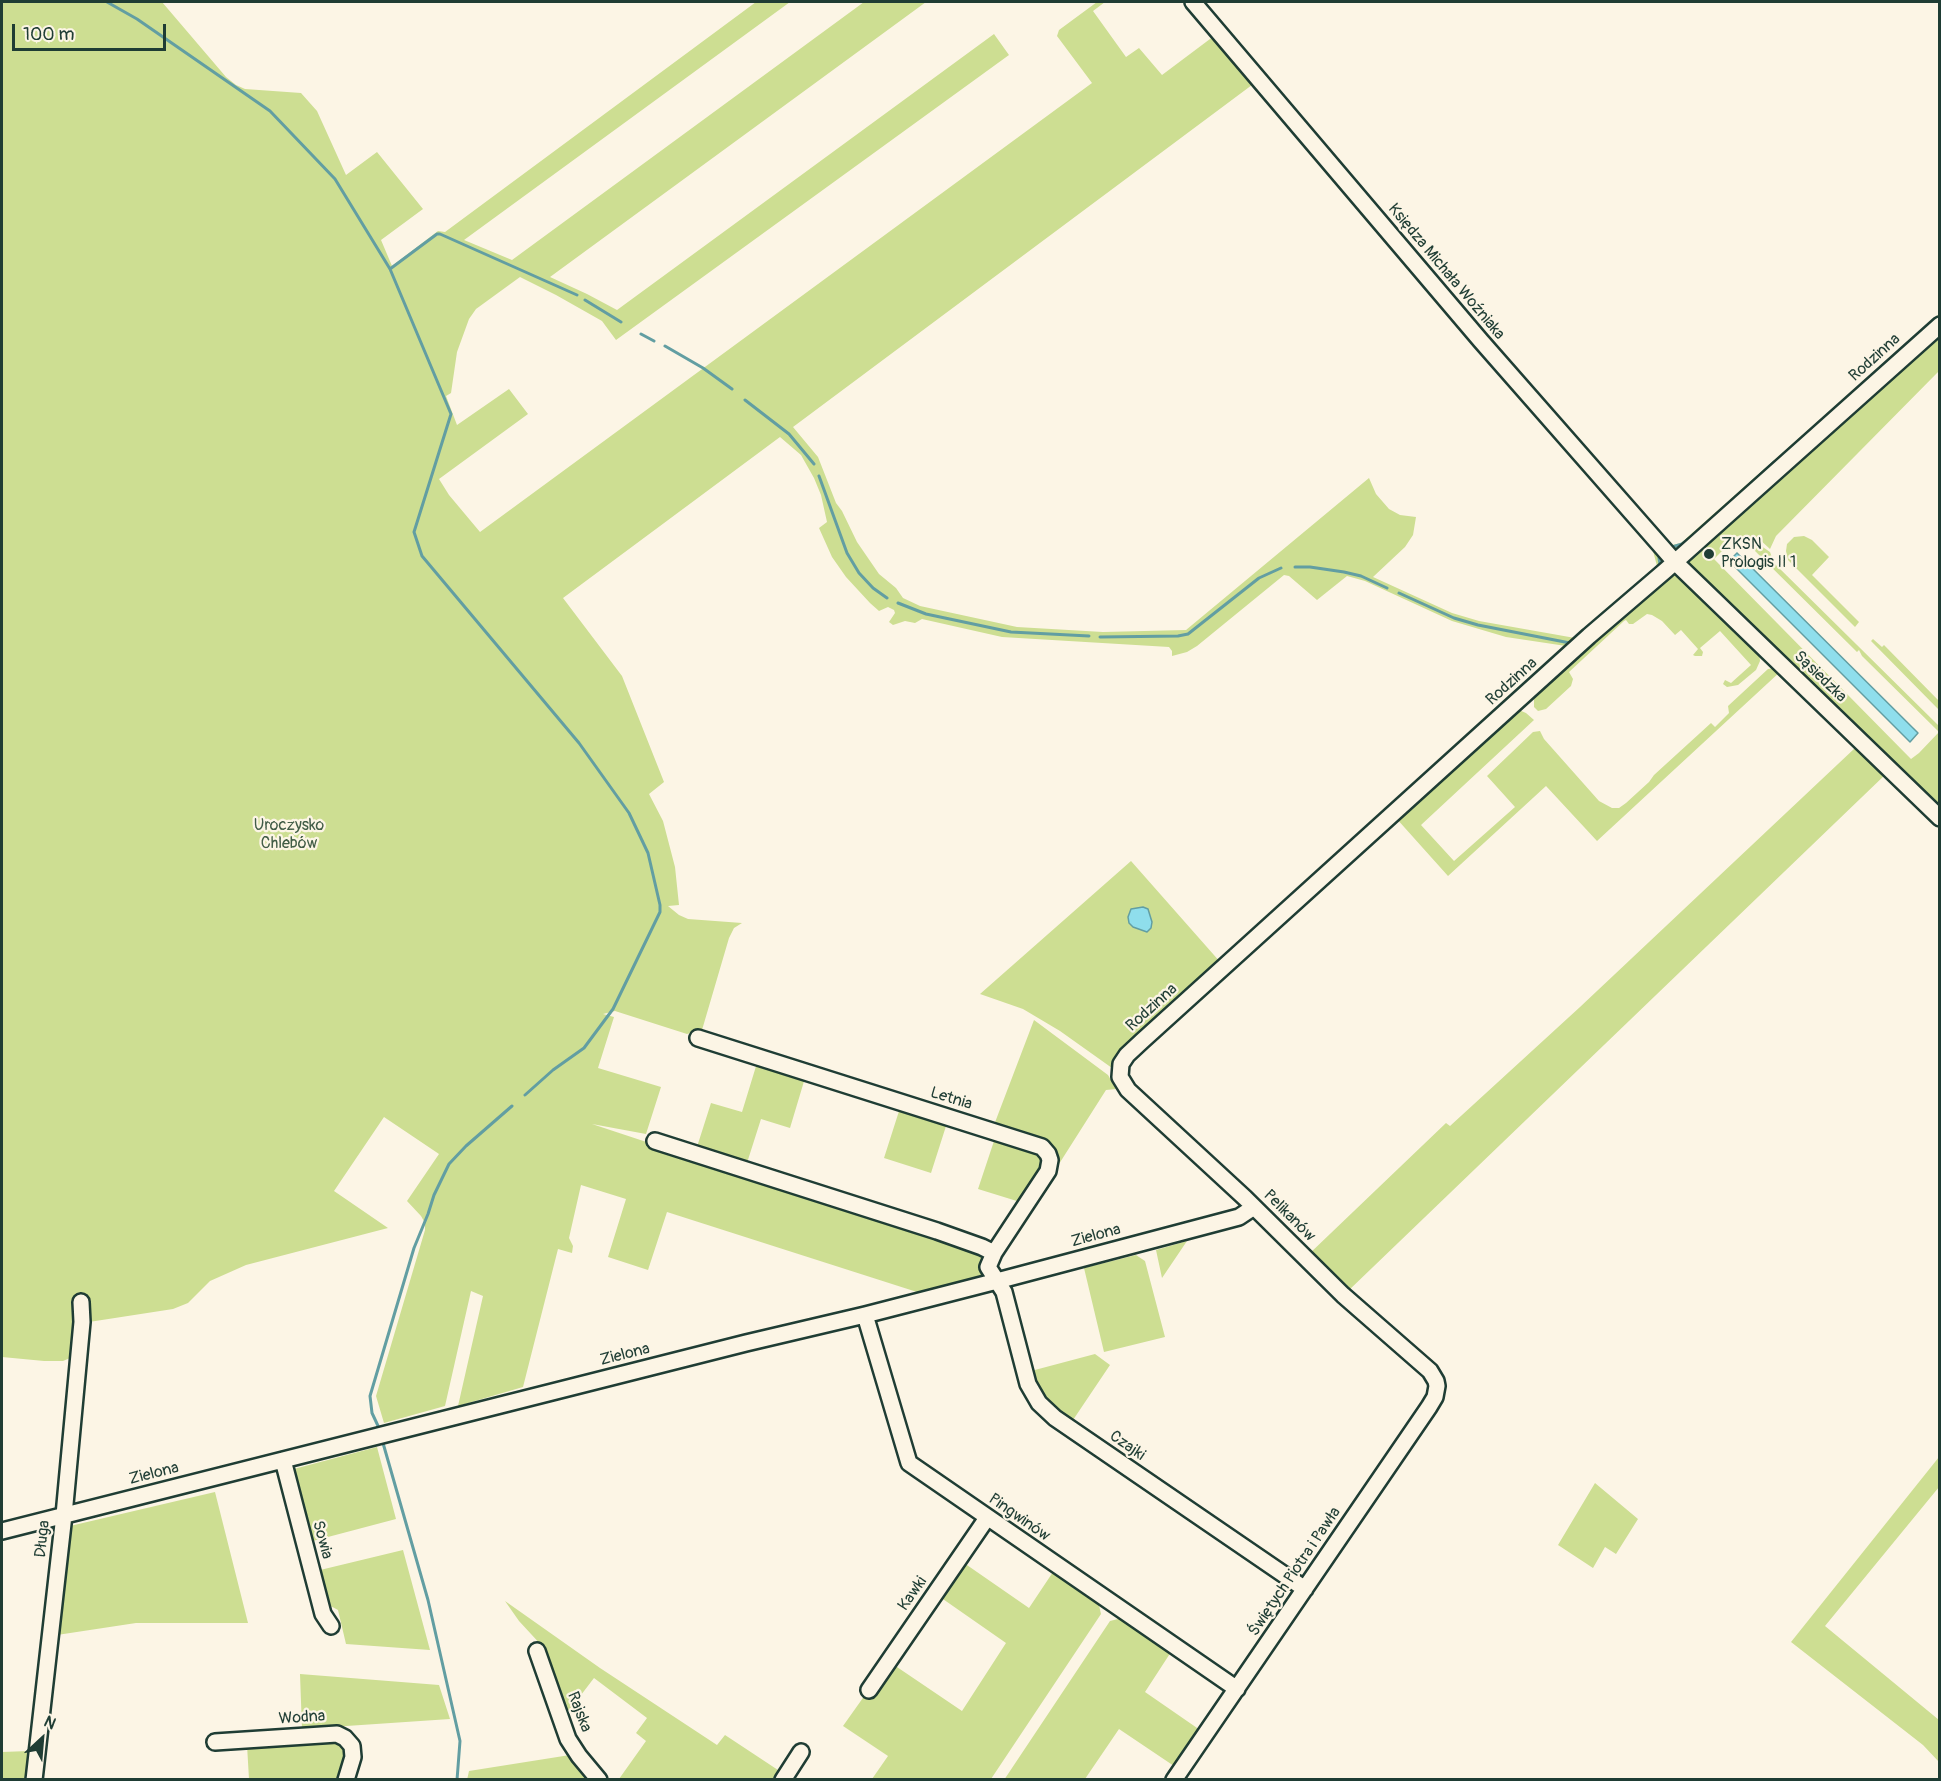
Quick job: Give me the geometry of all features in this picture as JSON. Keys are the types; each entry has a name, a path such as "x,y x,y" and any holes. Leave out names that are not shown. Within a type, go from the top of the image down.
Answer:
{"street":[{"name":"Księdza Michała Woźniaka","path":"1200,4 1481,342 1675,562"},
{"name":"Rodzinna","path":"1119,1074 1120,1064 1142,1041 1581,644 1940,325"},
{"name":"Sąsiedzka","path":"1675,562 1940,818"},
{"name":"Letnia","path":"698,1038 1042,1147 1050,1160 1048,1171 994,1253"},
{"name":"Pelikanów","path":"1119,1074 1128,1090 1254,1207 1343,1295 1430,1371 1436,1381"},
{"path":"655,1142 982,1247 994,1253 988,1267 997,1281"},
{"name":"Zielona","path":"2,1531 768,1337 866,1315 1239,1217 1254,1207"},
{"name":"Czajki","path":"997,1281 1004,1292 1028,1384 1039,1403 1055,1418 1305,1589"},
{"name":"Długa","path":"34,1779 64,1515 82,1322 81,1302"},
{"name":"Pingwinów","path":"866,1315 909,1463 1237,1689"},
{"name":"Świętych Piotra i Pawła","path":"1174,1779 1429,1407 1435,1396 1436,1381"},
{"name":"Sowia","path":"283,1460 323,1614 331,1626"},
{"name":"Kawki","path":"869,1690 987,1518"},
{"name":"Rajska","path":"537,1651 568,1739 599,1779"},
{"name":"Wodna","path":"215,1742 337,1734 345,1738 351,1746 353,1757 346,1779"},
{"path":"783,1779 801,1752"}],"green space":[{"name":"Uroczysko Chlebów","path":"2,2 162,2 226,77 236,85 245,89 301,93 317,111 346,175 377,152 423,209 381,240 392,266 438,231 445,232 756,2 790,2 464,240 512,260 864,2 926,2 550,277 617,310 994,34 1009,55 616,340 602,321 520,277 476,309 469,319 457,352 451,393 446,396 457,425 509,389 528,414 439,479 449,495 480,532 1092,83 1057,36 1059,30 1097,2 1105,2 1093,11 1126,57 1139,48 1162,75 1214,36 1256,82 793,427 818,457 836,503 857,542 879,574 896,588 903,598 920,606 1017,627 1103,632 1186,630 1369,478 1376,494 1389,509 1400,515 1416,517 1413,535 1405,547 1373,577 1452,613 1479,621 1575,638 1657,566 1652,547 1656,548 1662,557 1662,566 1524,687 1520,685 1524,685 1566,646 1506,637 1452,621 1365,581 1347,576 1317,600 1289,576 1284,575 1197,646 1187,652 1172,656 1169,647 1002,637 922,619 915,623 905,621 893,625 889,622 895,613 894,610 888,607 879,611 846,577 832,557 819,528 827,522 821,495 814,478 801,455 780,437 563,598 622,676 664,782 649,794 663,821 675,867 679,905 668,906 688,919 742,923 734,928 729,938 702,1030 687,1034 615,1011 603,1014 614,1017 598,1068 661,1087 646,1134 592,1124 979,1252 984,1262 982,1277 978,1280 917,1292 667,1212 648,1270 608,1257 626,1199 581,1185 569,1238 573,1246 572,1253 558,1249 523,1387 458,1406 483,1296 471,1291 445,1406 384,1423 376,1396 425,1230 425,1223 421,1216 407,1201 439,1154 384,1117 334,1191 388,1228 246,1265 210,1281 188,1303 173,1309 89,1322 77,1303 70,1358 63,1361 44,1361 2,1357"},
{"path":"1939,314 1939,319 1678,550 1673,550 1668,546 1681,543"},
{"path":"1939,330 1939,371 1776,536 1770,549 1758,538 1754,541 1770,552 1774,563 1939,726 1939,732 1939,809 1686,564","holes":["1737,536 1857,652 1859,650 1862,656 1939,732 1911,759 1714,559"]},
{"path":"1804,536 1812,540 1829,557 1812,575 1859,622 1855,627 1788,560 1787,544 1794,537"},
{"path":"1676,573 1759,651 1760,661 1756,670 1738,685 1727,687 1723,684 1725,680 1731,683 1751,665 1720,631 1700,648 1703,652 1702,656 1695,656 1693,655 1698,649 1681,630 1675,635 1662,621 1647,614 1633,624 1624,621 1569,672 1573,679 1571,686 1546,709 1538,711 1534,707 1534,699 1568,662 1671,574"},
{"path":"1873,639 1882,647 1884,645 1939,701 1939,710 1871,641"},
{"path":"1776,668 1781,671 1597,841 1546,786 1448,876 1396,818 1512,713 1519,710 1534,720 1421,825 1454,861 1515,807 1487,776 1533,732 1540,731 1544,739 1599,801 1612,808 1619,808 1711,723 1715,727 1729,713 1728,706 1768,669"},
{"path":"1855,748 1861,748 1887,773 1347,1292 1308,1255 1446,1123 1450,1126 1580,1007"},
{"path":"1131,861 1221,963 1124,1053 1112,1068 1060,1031 1023,1009 980,994"},
{"path":"1034,1020 1108,1075 1116,1089 1106,1090 1052,1175 1054,1161 994,1125"},
{"path":"757,1063 805,1078 790,1128 761,1119 746,1166 696,1150 711,1103 742,1112"},
{"path":"900,1108 947,1123 931,1173 884,1158"},
{"path":"995,1138 1034,1149 1042,1156 1043,1163 1038,1177 1020,1202 978,1189"},
{"path":"1187,1241 1162,1278 1156,1250"},
{"path":"1136,1255 1145,1261 1165,1337 1104,1352 1084,1268"},
{"path":"1095,1354 1110,1365 1073,1420 1046,1405 1037,1392 1031,1371"},
{"path":"377,1447 396,1519 309,1542 290,1470"},
{"path":"1939,1457 1939,1487 1825,1626 1939,1720 1939,1762 1923,1745 1791,1642"},
{"path":"1595,1483 1638,1519 1616,1554 1605,1547 1593,1568 1558,1545"},
{"path":"215,1492 248,1623 136,1623 57,1635 70,1526"},
{"path":"403,1550 430,1650 346,1644 338,1610 325,1603 316,1571"},
{"path":"964,1563 1029,1608 1053,1572 1098,1601 1101,1614 991,1779 872,1779 888,1756 843,1726 865,1695 870,1698 894,1665 962,1711 1006,1643 940,1597"},
{"path":"505,1601 600,1668 717,1745 725,1735 781,1772 776,1780 619,1779 646,1741 636,1733 647,1718 594,1678 568,1712 543,1647 519,1621"},
{"path":"1122,1618 1171,1652 1145,1692 1200,1730 1174,1766 1119,1729 1085,1779 1004,1780 1110,1621"},
{"path":"300,1674 439,1685 450,1719 302,1729"},
{"path":"334,1742 344,1748 347,1761 339,1779 249,1779 247,1745"},
{"path":"29,1751 26,1779 2,1779 2,1752"},
{"path":"570,1755 589,1780 467,1780 469,1771"}],"water":[{"path":"1737,553 1918,733 1910,742 1729,561"},
{"path":"1143,907 1148,909 1152,922 1147,932 1133,927 1128,917 1131,909"}],"waterway":[{"path":"107,2 137,19 270,111 335,179 390,269 451,414 414,532 422,556 579,743 629,813 648,853 660,912 613,1009 584,1048 553,1070 525,1095"},
{"path":"390,269 440,234 577,295"},
{"path":"585,300 621,322"},
{"path":"641,334 654,341"},
{"path":"665,346 703,368 732,389"},
{"path":"745,400 789,434 814,464"},
{"path":"1672,547 1682,544 1698,532 1774,462"},
{"path":"819,476 847,553 859,573 873,588 887,598"},
{"path":"1655,570 1660,564 1659,558"},
{"path":"1295,567 1344,572 1361,576 1387,588"},
{"path":"1100,637 1188,634 1259,578 1281,568"},
{"path":"1399,593 1454,618 1570,643"},
{"path":"898,603 926,614 1011,632 1089,636"},
{"path":"379,1428 372,1413 370,1396 414,1248 434,1195 449,1164 512,1106"},
{"path":"383,1443 428,1600 460,1741 457,1780"}],"place":[{"name":"ZKSN Prologis II 1","path":"1709,554"}]}
